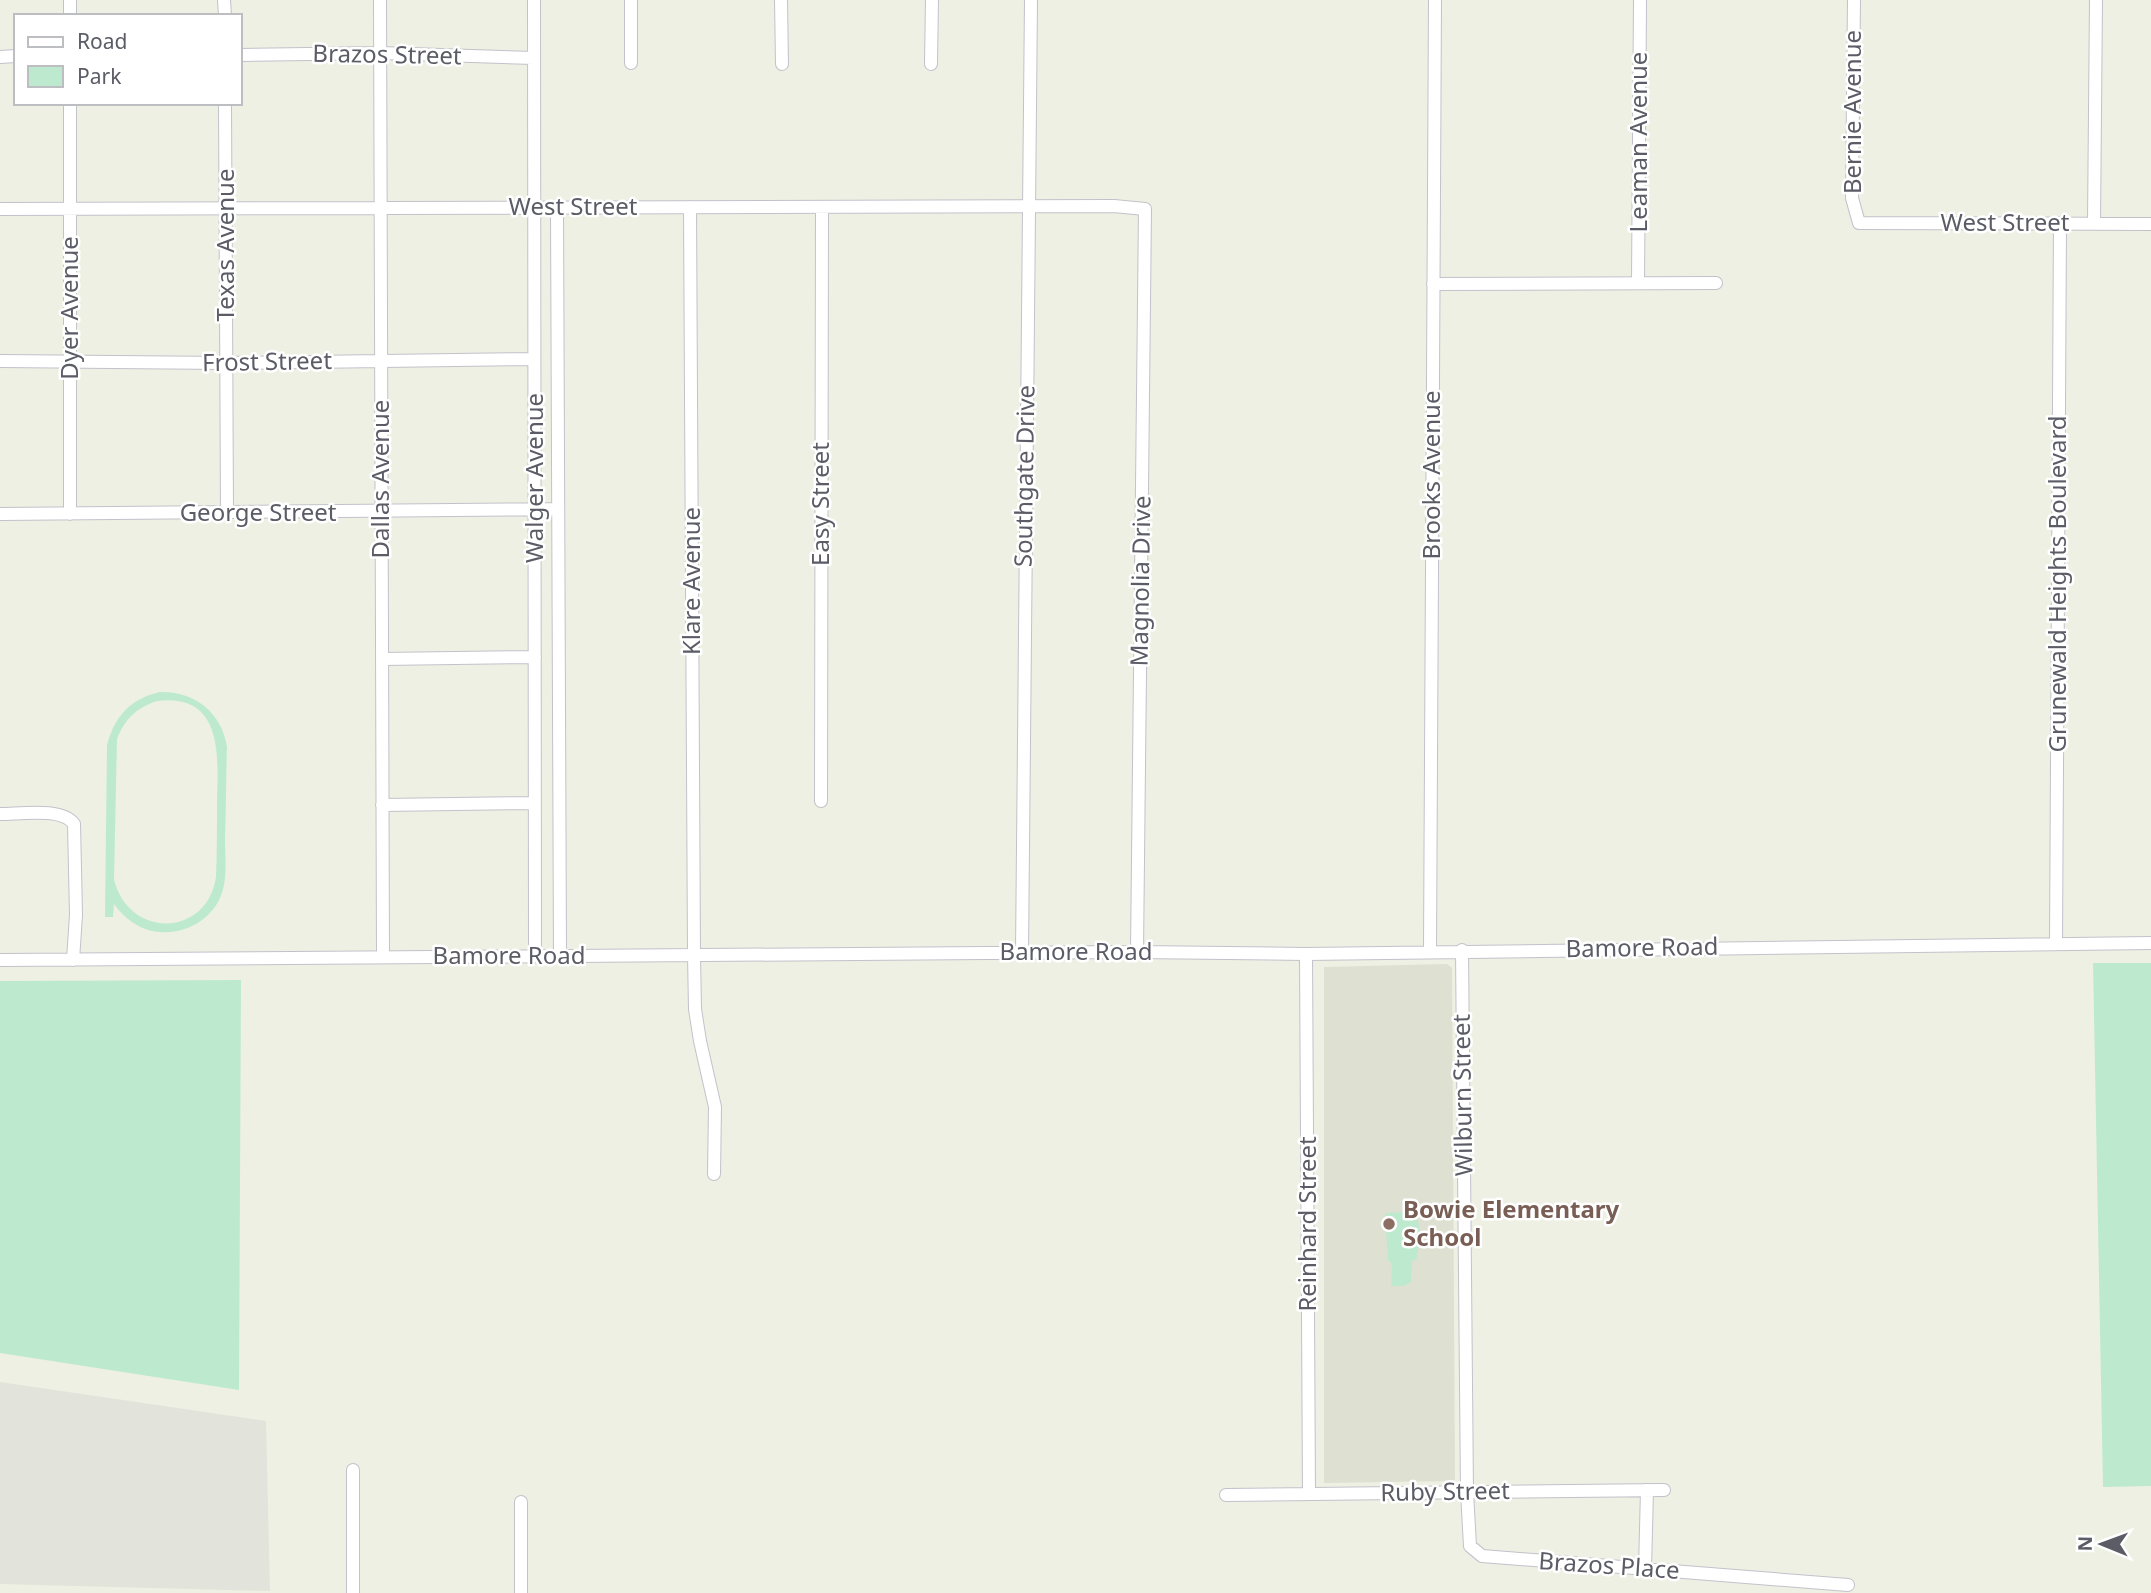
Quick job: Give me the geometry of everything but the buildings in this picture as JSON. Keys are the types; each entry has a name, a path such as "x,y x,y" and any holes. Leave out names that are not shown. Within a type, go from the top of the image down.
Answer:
{"street":[{"name":"Dallas Avenue","path":"380,0 383,957"},
{"name":"Walger Avenue","path":"534,0 535,956"},
{"path":"631,0 631,63"},
{"path":"781,0 782,64"},
{"path":"931,64 932,0"},
{"name":"Southgate Drive","path":"1022,953 1031,0"},
{"name":"Brooks Avenue","path":"1430,950 1435,0"},
{"name":"Leaman Avenue","path":"1638,283 1640,0"},
{"name":"Bernie Avenue","path":"1854,0 1852,198 1859,223"},
{"path":"2094,223 2096,0"},
{"name":"Brazos Street","path":"242,55 380,54 534,58"},
{"name":"Dyer Avenue","path":"70,105 70,514"},
{"name":"Texas Avenue","path":"225,105 227,512"},
{"name":"West Street","path":"0,209 1114,206 1145,209"},
{"name":"Walger Avenue","path":"558,207 560,956"},
{"name":"Klare Avenue","path":"690,207 695,1009 715,1107 714,1174"},
{"name":"Easy Street","path":"821,801 822,207"},
{"name":"Magnolia Drive","path":"1137,952 1145,209"},
{"name":"West Street","path":"1859,223 2151,223"},
{"name":"Grunewald Heights Boulevard","path":"2056,944 2060,223"},
{"path":"1433,284 1716,283"},
{"name":"Frost Street","path":"0,361 226,363 534,359"},
{"name":"George Street","path":"0,514 558,509"},
{"path":"382,659 535,657"},
{"path":"382,806 535,803"},
{"path":"0,814 56,813 70,818 76,830 73,960"},
{"name":"Bamore Road","path":"0,960 1137,952 1306,954 1430,950 2151,943"},
{"name":"Wilburn Street","path":"1462,950 1467,1492"},
{"name":"Reinhard Street","path":"1306,954 1309,1494"},
{"path":"353,1470 353,1593"},
{"path":"1645,1569 1647,1490"},
{"name":"Ruby Street","path":"1226,1495 1664,1490"},
{"name":"Brazos Place","path":"1467,1492 1470,1546 1482,1556 1848,1585"},
{"path":"521,1502 521,1593"}],"shaded area":[{"name":"Bowie Elementary School","path":"1447,964 1452,968 1455,1481 1324,1483 1324,967"},
{"path":"0,1382 266,1421 270,1591 0,1584"}],"green space":[{"path":"160,692 185,695 205,706 219,724 227,747 226,869 223,891 211,912 199,922 185,929 169,932 145,929 125,916 114,904 113,917 105,917 107,745 119,717 132,704","holes":["157,701 179,701 195,707 206,718 216,748 216,877 210,897 198,911 183,920 167,923 150,921 135,913 122,899 114,879 117,739 128,720 143,707"]},
{"path":"2093,963 2151,963 2151,1486 2103,1487"},
{"path":"241,980 239,1390 0,1353 0,981"},
{"path":"1415,1211 1419,1242 1416,1260 1412,1261 1411,1282 1404,1286 1391,1286 1392,1264 1388,1260 1385,1215"}],"place":[{"name":"Bowie Elementary School","path":"1389,1224"}]}
